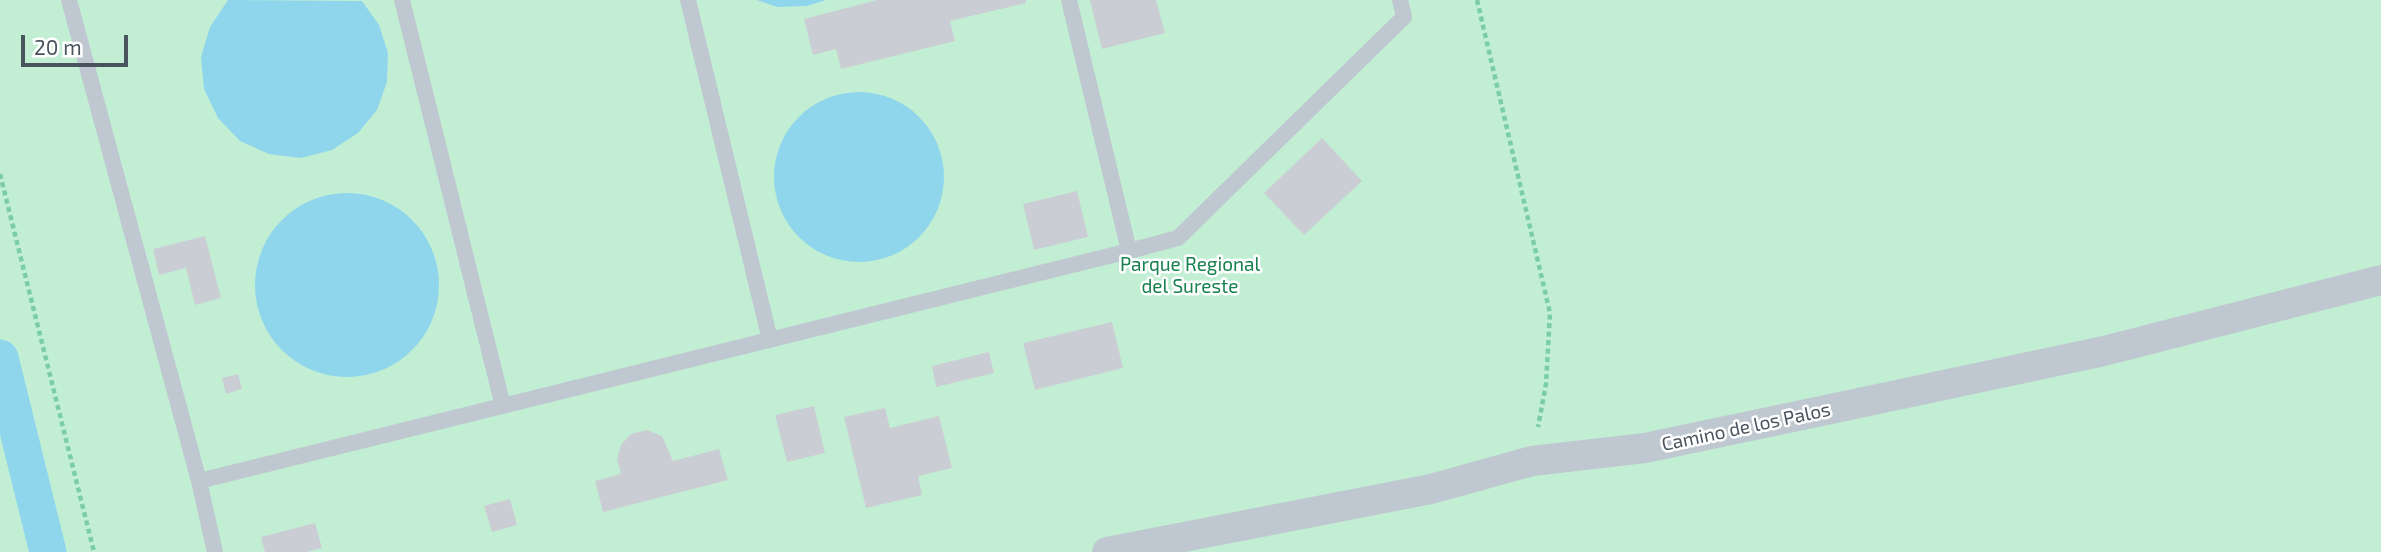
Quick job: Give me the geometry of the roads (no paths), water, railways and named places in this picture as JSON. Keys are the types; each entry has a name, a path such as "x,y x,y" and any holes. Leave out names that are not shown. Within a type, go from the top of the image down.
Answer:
{"street":[{"name":"Camino de los Palos","path":"1107,552 1418,492 1532,461 1645,448 2104,351 2381,280"}],"lane":[{"path":"69,0 199,481 215,552"},
{"path":"402,0 503,406"},
{"path":"688,0 770,340"},
{"path":"1069,0 1129,251"},
{"path":"199,481 1178,238 1404,17 1400,0"}],"water":[{"path":"228,0 362,1 379,25 388,53 387,82 377,110 358,133 332,150 301,158 269,154 240,141 218,118 204,89 201,57 210,27"},
{"path":"757,0 826,0 807,6 777,7"},
{"path":"859,92 891,99 919,117 937,145 944,177 937,209 919,237 891,255 859,262 827,255 799,237 781,209 774,177 781,145 799,117 827,99"},
{"path":"347,193 365,194 382,200 398,208 412,220 424,234 432,250 438,267 438,303 432,320 424,336 412,350 398,362 382,370 365,376 347,377 329,376 312,370 296,362 282,350 270,336 262,320 256,303 255,285 256,267 262,250 270,234 282,220 296,208 312,200 329,194"}],"waterway":[{"path":"0,358 48,552"}],"park label":[{"name":"Parque Regional del Sureste","path":"1190,276"}]}
